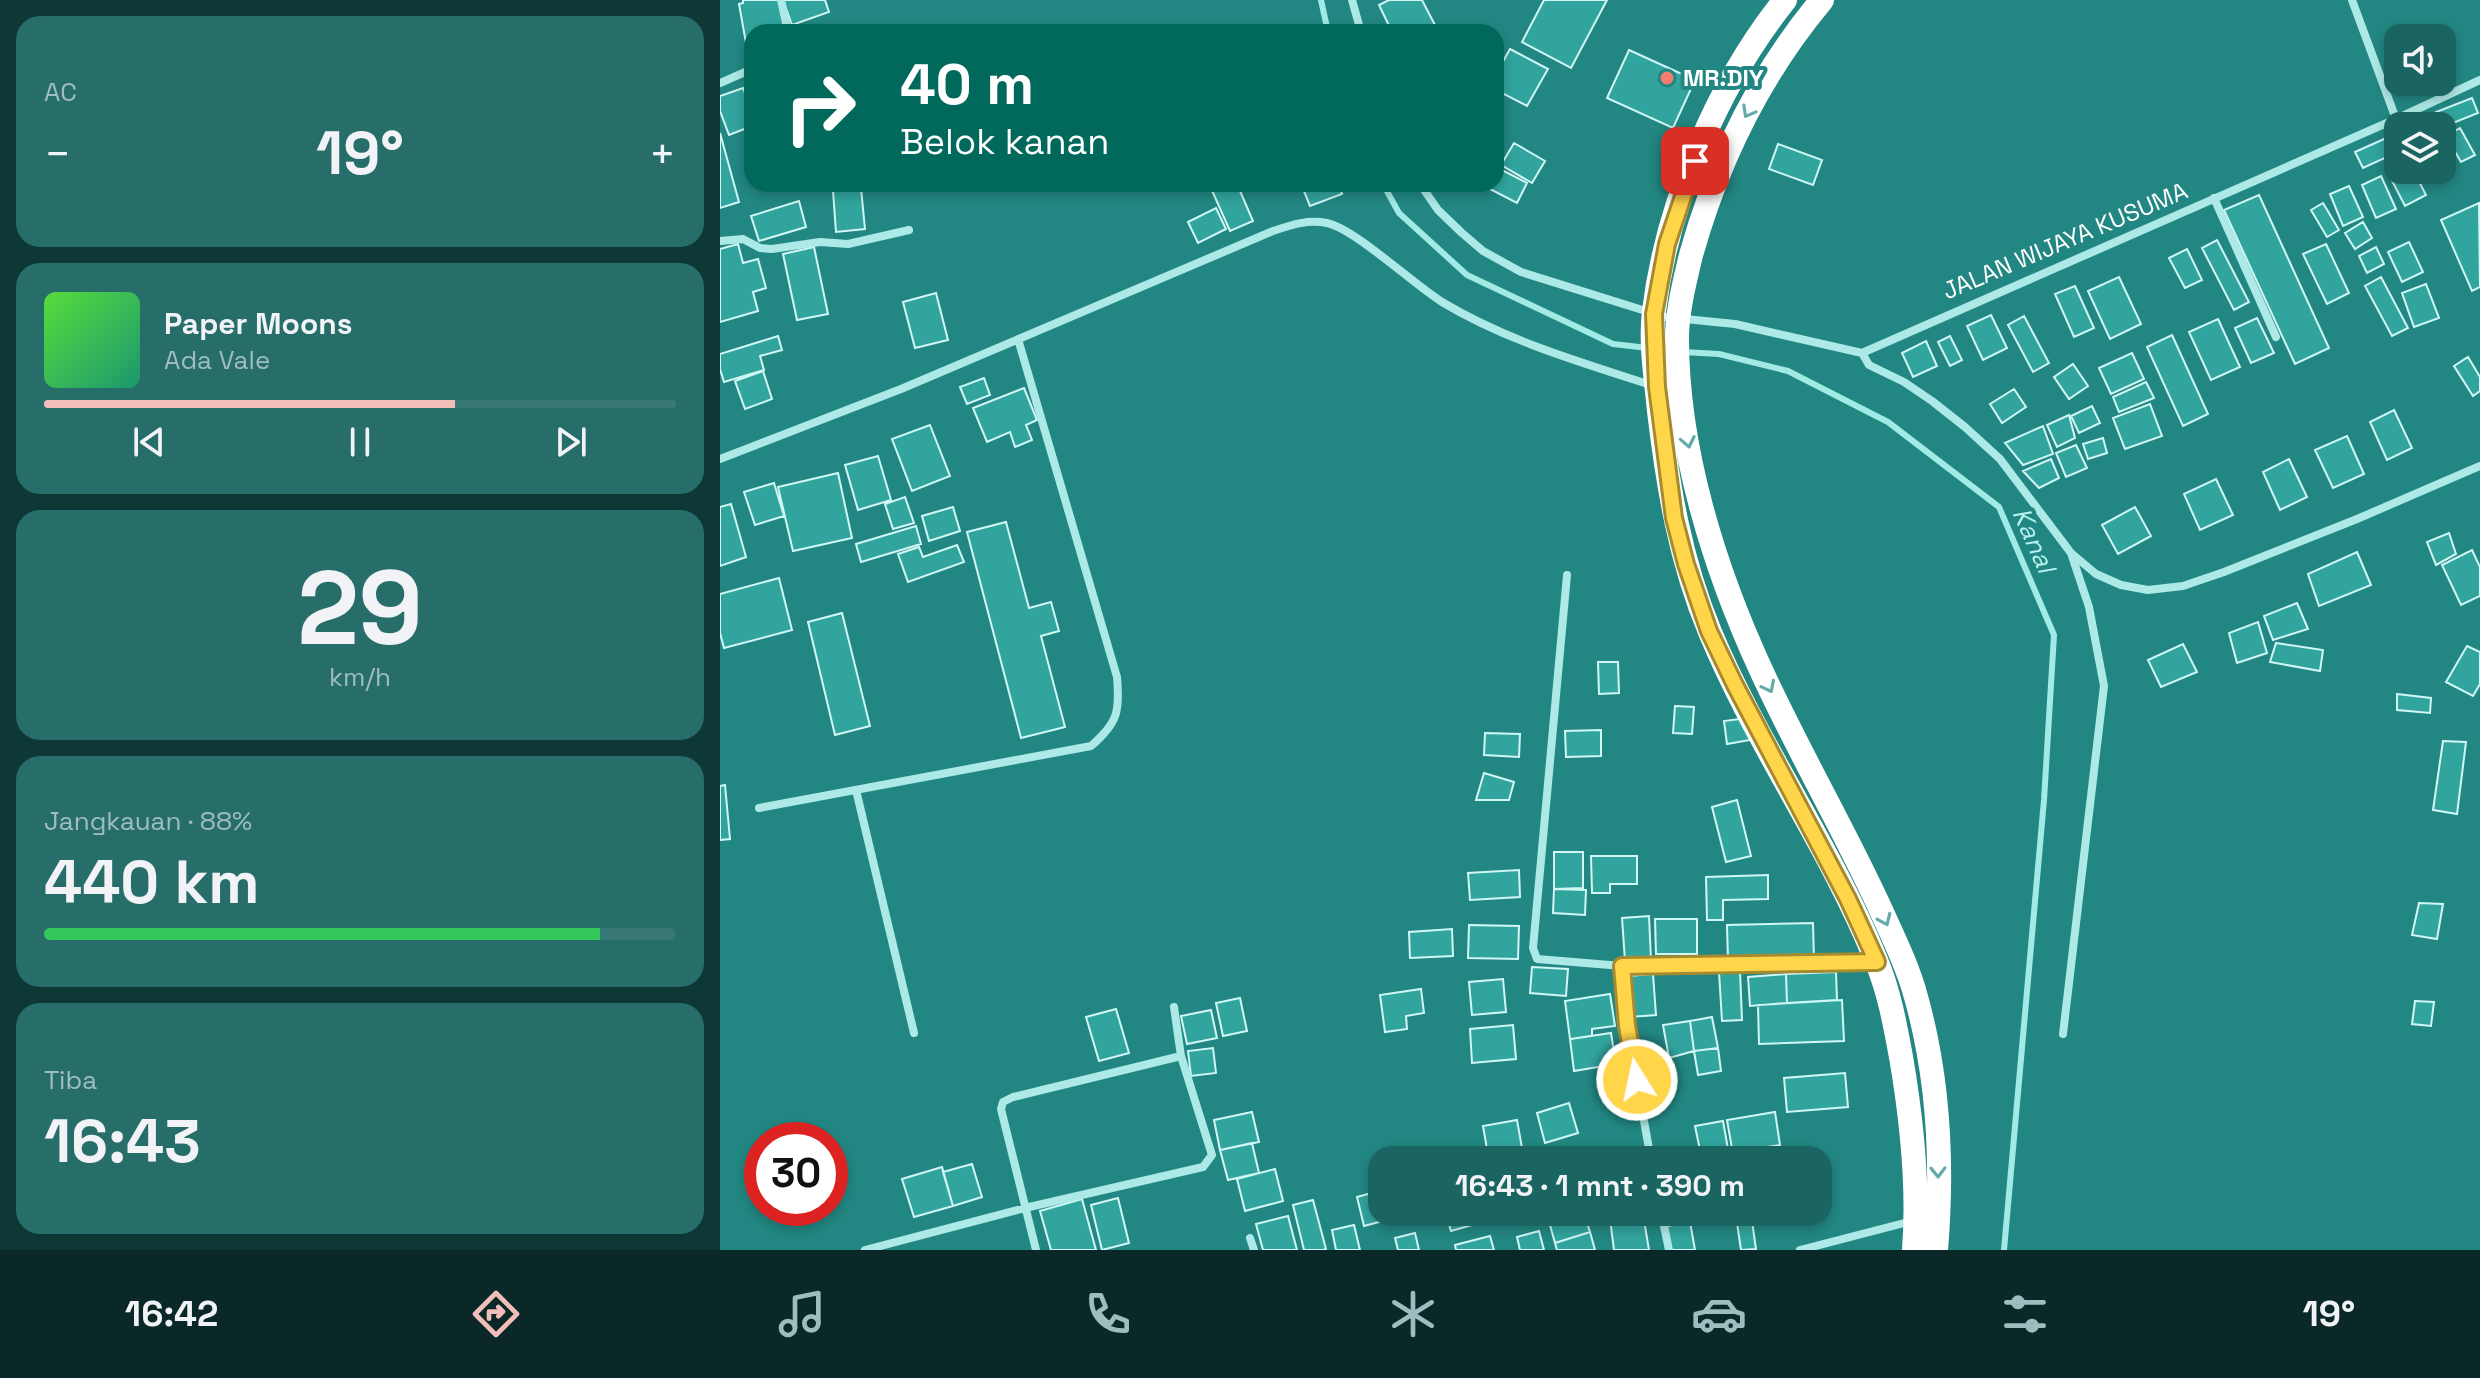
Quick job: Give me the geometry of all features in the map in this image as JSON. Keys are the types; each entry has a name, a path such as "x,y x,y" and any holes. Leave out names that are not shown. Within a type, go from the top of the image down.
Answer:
{"highway":[{"path":"1785,0 1756,40 1727,89 1703,140 1667,244 1664,372 1674,518 1709,631 1848,899 1877,962 1897,1034 1914,1146 1914,1250"},
{"path":"1666,325 1686,274 1714,183 1733,137 1763,84 1822,0"},
{"path":"1664,372 1682,390 1693,468 1718,566 1761,671 1870,886 1916,996 1936,1091 1939,1213 1936,1250"},
{"path":"1897,1034 1923,1028"}],"street":[{"path":"781,0 786,24"},
{"path":"1352,0 1359,24"},
{"path":"2352,0 2393,112"},
{"path":"720,83 744,72"},
{"name":"JALAN WIJAYA KUSUMA","path":"2411,112 2480,80"},
{"name":"JALAN WIJAYA KUSUMA","path":"1862,353 2384,124"},
{"path":"1426,192 1438,210 1483,251 1521,272 1666,325 1735,324 1862,353 1869,365 1904,382 1965,427 2000,459 2071,553 2096,574 2121,585 2148,590 2183,586 2357,519 2480,466"},
{"path":"2214,198 2276,337"},
{"path":"720,459 901,389 1273,231 1307,222 1329,223 1347,232 1442,301 1497,330 1559,355 1664,372"},
{"path":"720,241 743,239 760,248 772,249 820,242 848,244 909,230"},
{"path":"759,808 1091,746 1108,731 1117,714 1117,677 1018,339"},
{"path":"2063,1034 2104,686 2089,607 2071,553"},
{"path":"1567,575 1534,954 1537,959 1622,966 1877,962"},
{"path":"856,790 914,1033"},
{"path":"1622,966 1627,1026 1648,1146"},
{"path":"865,1250 1025,1208 1203,1167 1212,1155 1181,1056 1174,1007"},
{"path":"1036,1250 1001,1109 1003,1102 1181,1056"},
{"path":"1800,1250 1916,1220"},
{"path":"1664,1226 1669,1250"},
{"path":"1250,1238 1254,1250"}],"building":[{"path":"743,0 779,0 784,24 744,24 744,32 739,4"},
{"path":"783,0 825,0 829,12 792,24"},
{"path":"1389,0 1422,0 1434,24 1388,24 1379,5"},
{"path":"1544,0 1607,0 1571,68 1522,42"},
{"path":"1510,49 1548,69 1527,106 1504,94 1504,60"},
{"path":"1629,50 1695,80 1673,128 1607,98"},
{"path":"743,88 744,129 729,135 720,111 720,96"},
{"path":"2472,98 2478,113 2456,122 2456,112 2436,112"},
{"path":"2460,128 2475,155 2461,162 2456,153 2456,130"},
{"path":"720,133 739,202 720,208"},
{"path":"2384,139 2384,158 2363,168 2355,152"},
{"path":"1514,143 1545,161 1532,183 1504,167 1504,160"},
{"path":"1778,144 1822,160 1813,185 1769,169"},
{"path":"1504,171 1527,183 1517,203 1496,192 1504,192"},
{"path":"2381,176 2396,209 2376,218 2362,185"},
{"path":"2394,184 2420,184 2426,195 2405,206"},
{"path":"2349,186 2363,217 2343,226 2330,194"},
{"path":"833,192 861,192 865,229 836,232"},
{"path":"1213,192 1240,192 1253,221 1230,231"},
{"path":"1304,192 1341,192 1342,194 1310,206"},
{"path":"2259,195 2329,348 2295,364 2224,210"},
{"path":"799,201 806,227 759,241 751,216"},
{"path":"2323,203 2339,230 2327,237 2311,210"},
{"path":"2479,203 2480,287 2472,291 2441,220"},
{"path":"1216,208 1226,229 1198,243 1188,222"},
{"path":"2363,222 2372,238 2355,249 2345,233"},
{"path":"2217,240 2249,302 2234,310 2202,248"},
{"path":"2409,242 2423,272 2402,282 2388,252"},
{"path":"738,244 743,263 758,259 766,288 753,292 758,311 720,322 720,249"},
{"path":"2326,244 2349,293 2327,304 2303,254"},
{"path":"814,247 828,314 797,320 783,254"},
{"path":"2376,247 2384,264 2367,273 2359,256"},
{"path":"2187,249 2202,280 2185,288 2169,258"},
{"path":"2119,277 2141,324 2110,339 2088,291"},
{"path":"2381,277 2408,328 2392,336 2365,286"},
{"path":"2426,284 2439,318 2414,327 2402,293"},
{"path":"2075,286 2094,328 2074,337 2055,294"},
{"path":"936,293 948,340 915,348 903,302"},
{"path":"1991,315 2007,348 1983,360 1967,326"},
{"path":"2024,316 2049,363 2033,372 2008,325"},
{"path":"2257,318 2274,353 2251,363 2235,328"},
{"path":"2218,319 2240,367 2211,380 2189,332"},
{"path":"2172,335 2208,414 2183,426 2147,347"},
{"path":"778,336 782,350 760,356 764,370 724,382 720,354"},
{"path":"1950,336 1962,360 1950,366 1938,342"},
{"path":"1926,341 1937,366 1913,377 1902,353"},
{"path":"2132,353 2144,379 2111,394 2099,368"},
{"path":"2468,357 2480,377 2480,391 2473,396 2454,366"},
{"path":"2073,364 2088,386 2069,399 2054,377"},
{"path":"763,371 772,399 745,409 735,381"},
{"path":"984,378 990,395 967,404 960,387"},
{"path":"2146,382 2154,398 2119,412 2113,397"},
{"path":"1024,388 1037,420 1026,425 1032,440 1015,447 1010,432 987,442 973,408"},
{"path":"2014,389 2026,407 2002,423 1990,404"},
{"path":"2150,404 2162,436 2125,449 2113,418"},
{"path":"2092,406 2100,423 2079,433 2071,416"},
{"path":"2394,410 2412,448 2387,460 2370,422"},
{"path":"2069,415 2075,438 2057,447 2047,425"},
{"path":"930,425 950,476 912,491 892,439"},
{"path":"2043,426 2053,454 2023,465 2005,443"},
{"path":"2347,436 2364,474 2333,488 2315,450"},
{"path":"2103,438 2107,453 2088,459 2083,444"},
{"path":"2076,445 2087,468 2066,477 2056,453"},
{"path":"878,456 891,500 858,510 845,465"},
{"path":"2051,459 2059,478 2039,488 2023,471"},
{"path":"2289,459 2307,497 2280,510 2263,472"},
{"path":"838,473 852,538 793,551 778,487"},
{"path":"2216,479 2233,515 2200,530 2184,494"},
{"path":"774,483 784,516 755,525 744,492"},
{"path":"905,497 914,523 893,529 885,504"},
{"path":"731,504 746,557 720,566 720,507"},
{"path":"953,507 960,531 929,541 922,516"},
{"path":"2135,507 2151,536 2118,554 2102,525"},
{"path":"1006,522 1029,608 1051,602 1059,631 1041,636 1065,727 1021,738 967,532"},
{"path":"916,526 921,544 861,562 856,544"},
{"path":"2449,533 2456,554 2436,565 2427,542"},
{"path":"957,545 964,562 908,582 898,554 919,547 923,557"},
{"path":"2472,550 2480,567 2480,596 2461,605 2442,565"},
{"path":"2357,552 2371,585 2319,606 2308,574"},
{"path":"779,578 792,630 724,648 720,633 720,594"},
{"path":"2297,603 2308,629 2273,640 2264,616"},
{"path":"842,613 870,726 835,735 808,622"},
{"path":"2258,622 2267,653 2237,663 2229,633"},
{"path":"2276,643 2323,650 2320,671 2270,662"},
{"path":"2183,644 2197,672 2161,687 2148,660"},
{"path":"2467,646 2480,652 2480,684 2473,696 2446,682"},
{"path":"1598,662 1618,662 1619,693 1599,694"},
{"path":"2397,694 2431,698 2430,713 2397,710"},
{"path":"1675,706 1694,707 1692,734 1673,733"},
{"path":"1747,718 1750,740 1727,744 1724,721"},
{"path":"1601,730 1601,756 1566,757 1565,731"},
{"path":"1485,733 1520,734 1519,757 1484,755"},
{"path":"2443,741 2466,742 2457,814 2433,810"},
{"path":"1484,773 1514,782 1509,800 1476,800"},
{"path":"725,785 730,839 720,840 720,786"},
{"path":"1737,800 1751,856 1726,862 1712,807"},
{"path":"1554,852 1583,852 1583,888 1554,889"},
{"path":"1591,856 1637,856 1637,884 1610,884 1610,893 1592,893"},
{"path":"1519,870 1520,897 1470,900 1468,873"},
{"path":"1768,875 1768,899 1723,900 1723,920 1707,920 1706,877"},
{"path":"1554,889 1586,890 1585,915 1553,913"},
{"path":"2419,903 2443,904 2437,939 2412,935"},
{"path":"1649,916 1651,960 1625,961 1622,918"},
{"path":"1655,919 1697,919 1697,954 1656,954"},
{"path":"1813,923 1814,959 1728,961 1727,925"},
{"path":"1469,925 1519,926 1518,959 1468,958"},
{"path":"1452,929 1453,956 1410,958 1409,932"},
{"path":"1532,967 1568,969 1566,996 1530,993"},
{"path":"1740,971 1742,1020 1722,1021 1719,972"},
{"path":"1836,972 1837,1000 1787,1003 1786,974"},
{"path":"1653,974 1656,1015 1630,1017 1628,976"},
{"path":"1786,974 1787,1003 1750,1006 1748,977"},
{"path":"1503,979 1506,1012 1472,1015 1469,982"},
{"path":"1421,989 1424,1013 1406,1016 1407,1029 1385,1032 1380,995"},
{"path":"1610,994 1615,1026 1592,1029 1592,1036 1570,1039 1565,1001"},
{"path":"1240,998 1247,1031 1223,1036 1216,1003"},
{"path":"1842,1000 1844,1041 1759,1044 1758,1005"},
{"path":"2415,1001 2434,1002 2431,1026 2412,1024"},
{"path":"1116,1009 1129,1053 1099,1061 1086,1017"},
{"path":"1211,1010 1217,1038 1187,1044 1181,1016"},
{"path":"1712,1017 1718,1048 1694,1051 1690,1021"},
{"path":"1690,1021 1694,1051 1669,1058 1663,1025"},
{"path":"1513,1025 1516,1059 1472,1063 1470,1029"},
{"path":"1611,1033 1616,1064 1574,1071 1570,1039"},
{"path":"1213,1048 1216,1073 1191,1076 1188,1051"},
{"path":"1718,1048 1721,1071 1698,1075 1694,1051"},
{"path":"1667,1065 1671,1094 1642,1099 1638,1069"},
{"path":"1845,1073 1848,1107 1787,1112 1784,1078"},
{"path":"1569,1103 1578,1133 1545,1143 1537,1113"},
{"path":"1252,1112 1259,1142 1220,1150 1214,1120"},
{"path":"1775,1112 1780,1145 1732,1146 1727,1120"},
{"path":"1517,1120 1522,1146 1486,1146 1483,1126"},
{"path":"1723,1121 1727,1146 1699,1146 1695,1126"},
{"path":"1252,1143 1259,1173 1228,1180 1220,1150"},
{"path":"972,1164 982,1197 953,1206 943,1172"},
{"path":"942,1167 953,1206 914,1217 902,1179"},
{"path":"1275,1169 1283,1201 1245,1211 1237,1179"},
{"path":"1368,1194 1368,1225 1364,1226 1357,1197"},
{"path":"1118,1198 1129,1243 1102,1250 1091,1205"},
{"path":"1082,1199 1096,1250 1051,1250 1040,1211"},
{"path":"1313,1200 1326,1249 1323,1250 1304,1250 1293,1205"},
{"path":"1288,1216 1297,1250 1263,1250 1256,1224"},
{"path":"1354,1225 1360,1250 1336,1250 1332,1230"},
{"path":"1449,1226 1468,1226 1451,1231"},
{"path":"1550,1226 1588,1226 1590,1232 1555,1243"},
{"path":"1611,1226 1645,1226 1649,1250 1614,1250"},
{"path":"1667,1226 1691,1226 1695,1250 1671,1250"},
{"path":"1737,1226 1753,1226 1756,1249 1741,1250"},
{"path":"1539,1231 1544,1250 1520,1250 1517,1237"},
{"path":"1590,1232 1595,1250 1557,1250 1555,1243"},
{"path":"1415,1233 1419,1250 1398,1250 1395,1238"},
{"path":"1490,1236 1494,1250 1456,1250 1455,1245"}],"waterway":[{"name":"Kanal","path":"1321,0 1326,24"},
{"name":"Kanal","path":"1387,192 1399,213 1467,275 1613,344 1648,348"},
{"name":"Kanal","path":"1683,352 1719,354 1788,371 1888,422 1999,507 2054,635 2044,800 2004,1250"}],"place":[{"name":"MR.DIY","path":"1667,78"}],"route":[{"path":"1637,1080 1627,1026 1622,966 1877,962 1848,899 1709,631 1674,518 1657,387 1654,314 1667,244 1695,161"}]}
